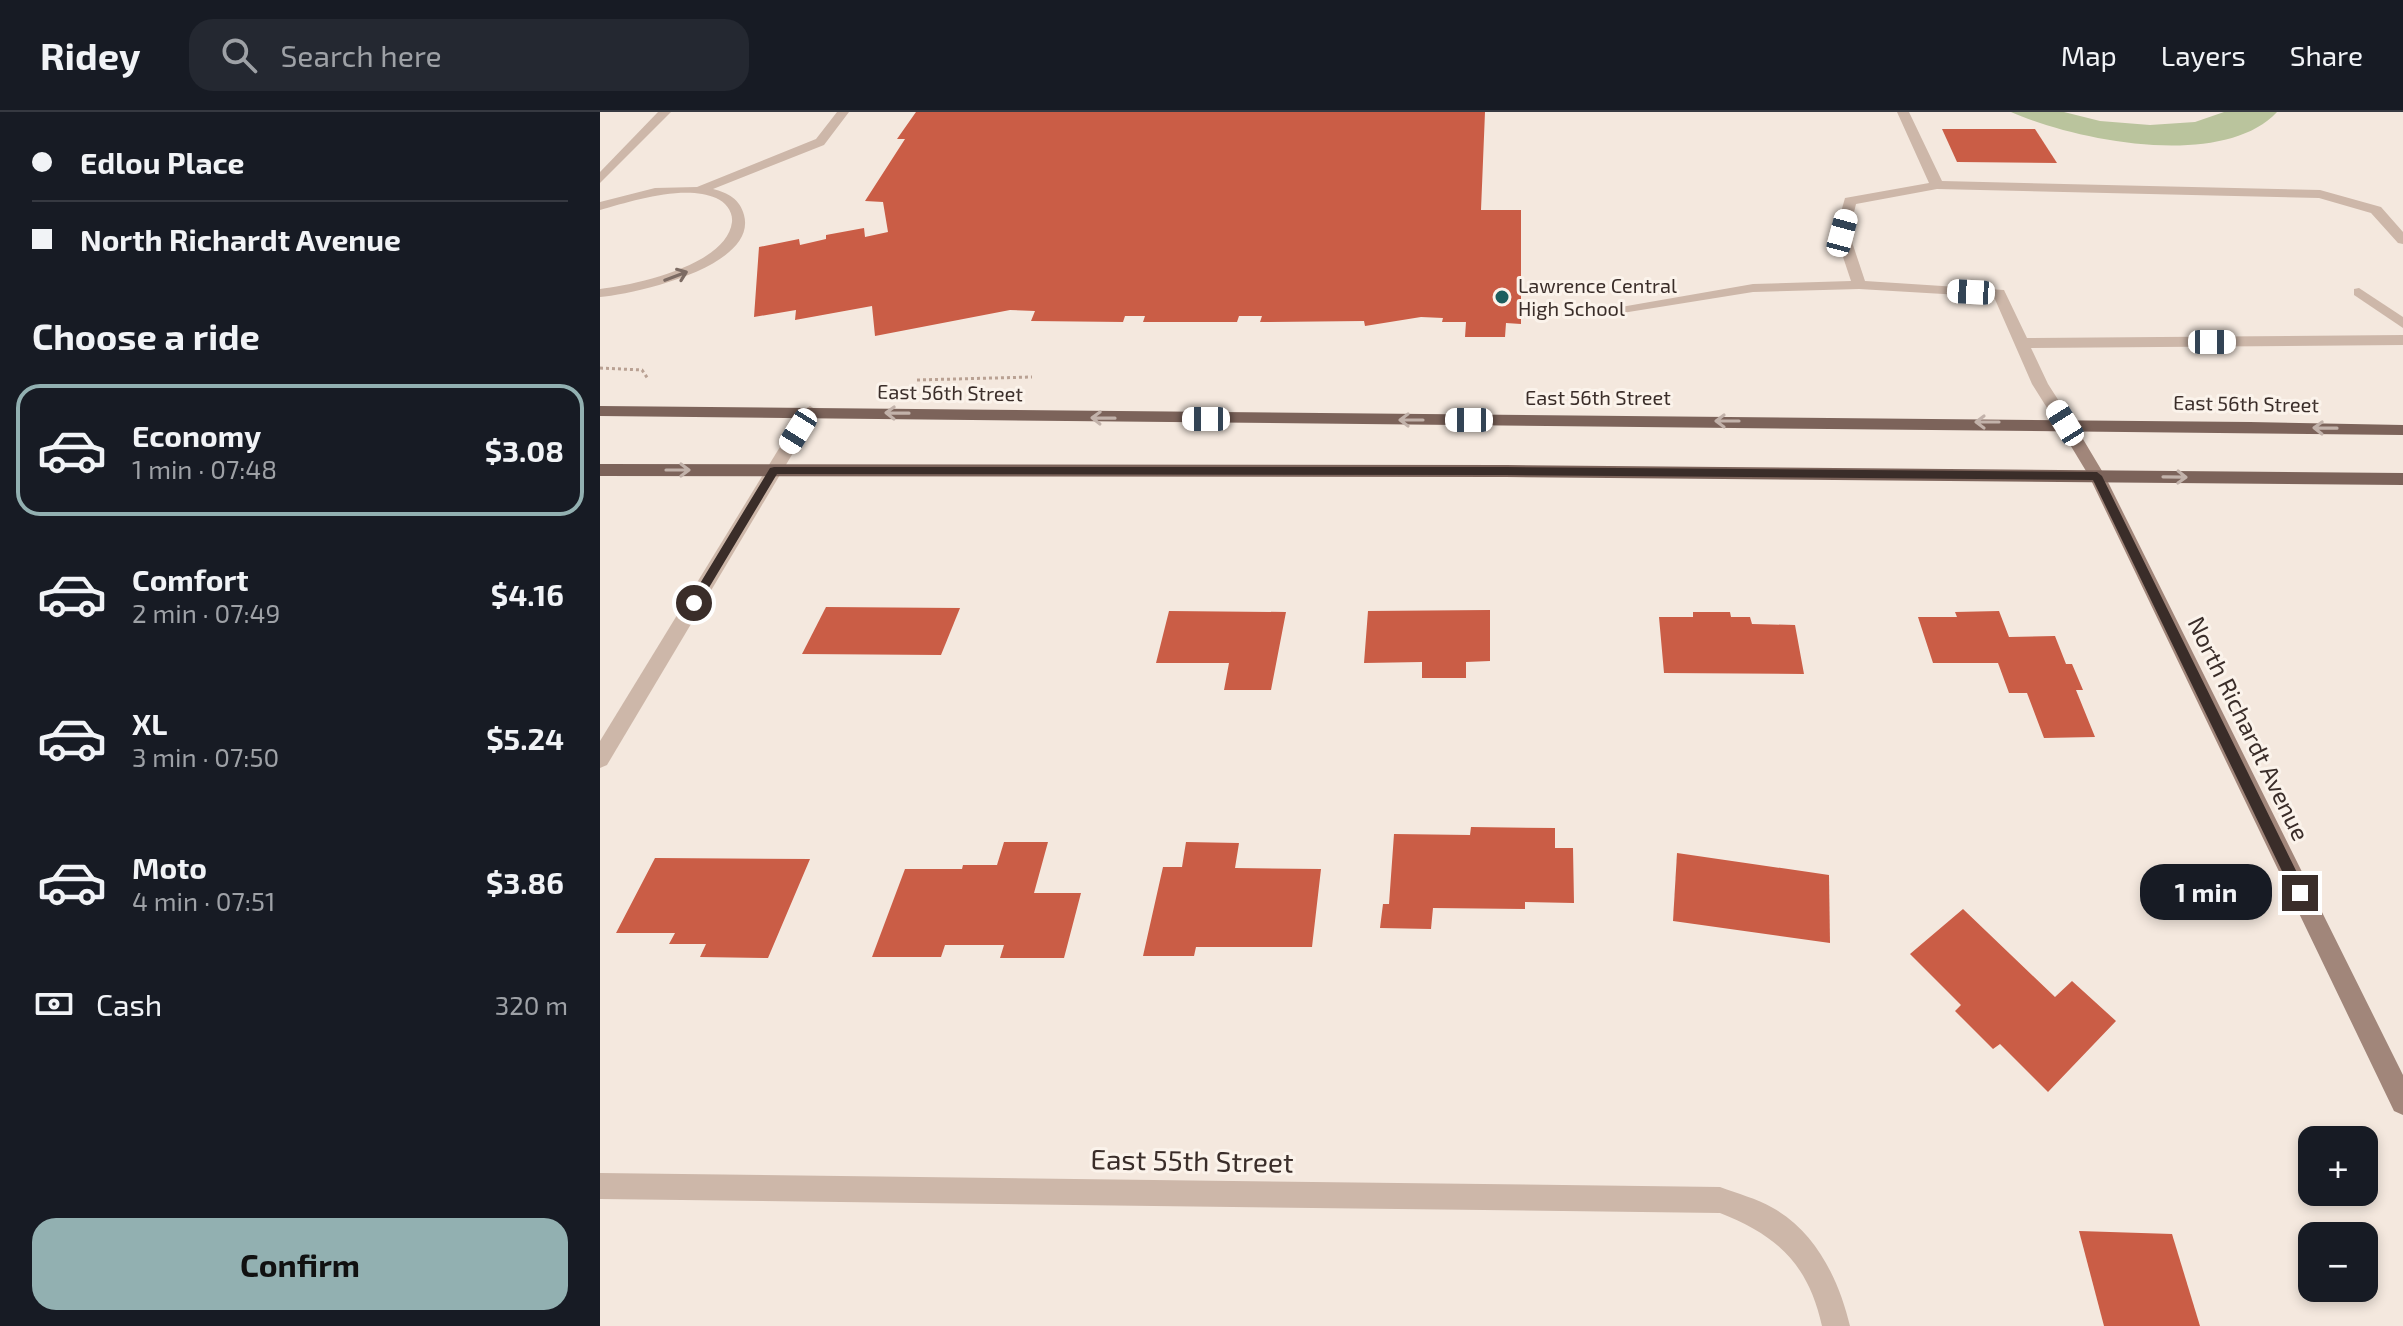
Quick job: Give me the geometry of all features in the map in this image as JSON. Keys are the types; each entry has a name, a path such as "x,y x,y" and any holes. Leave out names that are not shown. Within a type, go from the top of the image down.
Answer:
{"main road":[{"name":"East 56th Street","path":"600,411 810,411 1181,419 2065,423 2403,430"},
{"path":"600,470 1521,471 2403,479"}],"street":[{"path":"600,179 665,112"},
{"path":"700,190 820,142 843,112"},
{"path":"1903,112 1937,185"},
{"path":"1859,285 1842,233 1850,201 1937,185 2320,194 2376,210 2403,240"},
{"path":"600,293 650,285 685,273 713,257 732,239 740,222 736,207 723,197 700,190 671,190 604,203"},
{"path":"1621,311 1753,288 1859,285 1999,293 2040,384 2065,423"},
{"path":"2359,292 2403,324"},
{"path":"2022,343 2403,340"},
{"path":"600,759 810,411"},
{"name":"North Richardt Avenue","path":"2065,423 2097,476 2403,1102"},
{"name":"East 55th Street","path":"600,1186 1720,1200 1749,1210 1777,1227 1810,1263 1830,1299 1836,1326"}],"path":[{"path":"600,368 642,370 645,378 660,381"},
{"path":"910,380 1032,377"}],"green space":[{"path":"2011,112 2064,112 2100,121 2150,125 2195,122 2224,112 2277,112 2253,130 2222,141 2148,145 2072,132"}],"building":[{"name":"Lawrence Central High School","path":"916,112 1485,112 1481,210 1521,210 1521,324 1506,323 1505,337 1465,337 1466,322 1442,322 1443,318 1421,317 1365,326 1364,321 1260,322 1262,316 1239,316 1237,322 1143,322 1145,316 1125,316 1123,322 1031,321 1035,311 1010,310 875,336 872,306 795,320 796,310 754,317 759,247 799,239 800,245 826,239 826,235 864,228 865,237 888,232 883,202 865,201 905,139 897,139"},
{"path":"1942,129 2035,129 2057,163 1957,162"},
{"path":"826,607 960,608 941,655 802,654"},
{"path":"1490,610 1490,661 1466,662 1466,678 1422,678 1422,662 1364,663 1368,611"},
{"path":"1169,611 1286,612 1271,690 1224,690 1229,663 1156,663"},
{"path":"1999,611 2009,637 2055,636 2066,664 2072,664 2083,690 2076,690 2095,737 2044,738 2027,693 2009,693 1998,663 1933,663 1918,617 1957,617 1955,612"},
{"path":"1693,612 1730,612 1731,617 1750,617 1752,624 1795,625 1804,674 1664,673 1659,617 1693,617"},
{"path":"1471,827 1555,828 1555,848 1573,848 1574,903 1525,902 1525,909 1433,908 1431,929 1380,928 1383,904 1389,904 1394,834 1470,835"},
{"path":"1004,842 1048,842 1034,893 1081,893 1064,958 1000,958 1004,945 945,945 941,957 872,957 905,869 962,869 963,865 997,865"},
{"path":"1186,842 1239,843 1235,868 1321,869 1312,947 1196,947 1194,956 1143,956 1163,867 1182,867"},
{"path":"1677,853 1829,875 1830,943 1673,921"},
{"path":"655,858 810,859 768,958 700,957 706,944 669,944 675,933 616,933"},
{"path":"1963,909 2055,997 2072,981 2116,1021 2048,1092 2000,1044 1993,1049 1955,1011 1961,1005 1910,954"},
{"path":"2079,1231 2172,1234 2200,1326 2104,1326"}],"place":[{"name":"Lawrence Central High School","path":"1502,297"}],"route":[{"path":"694,603 774,471 1506,471 2097,476 2300,893"}]}
